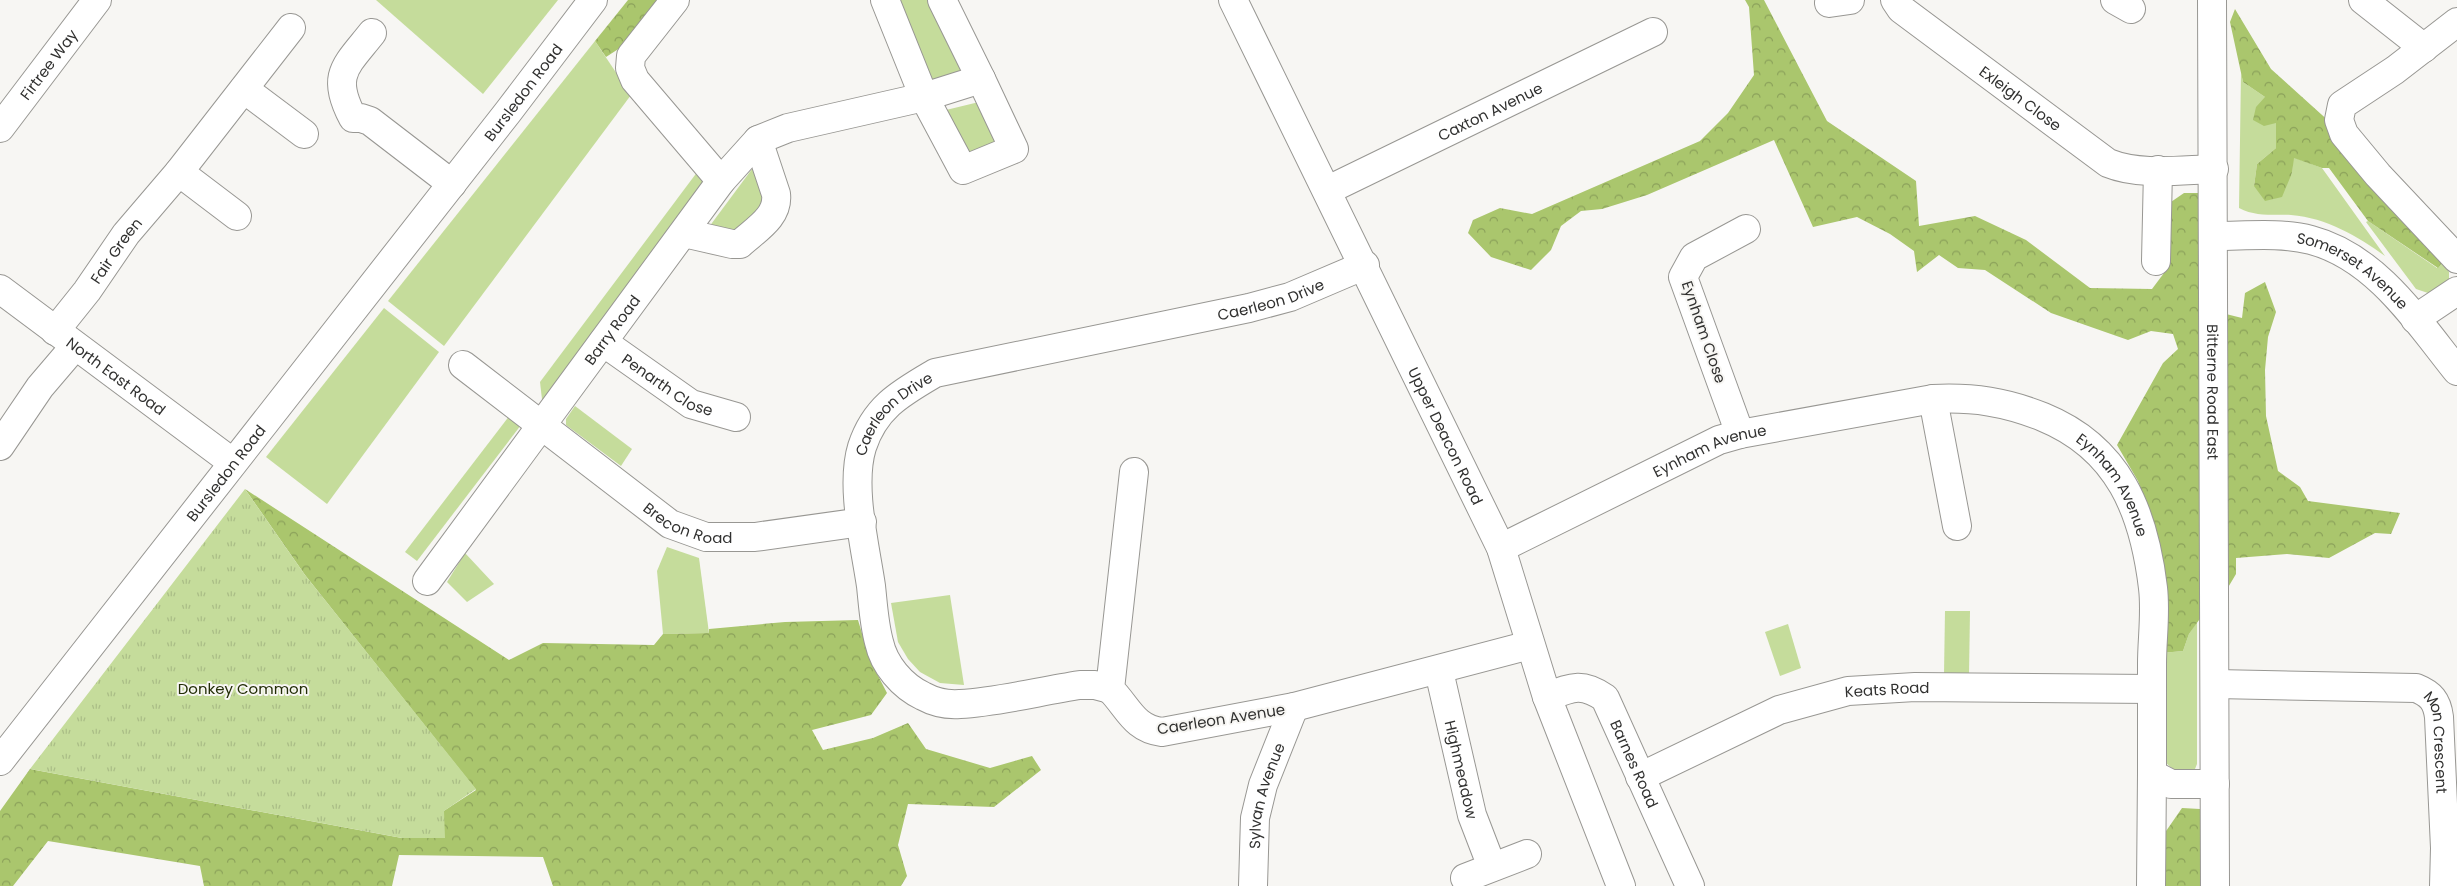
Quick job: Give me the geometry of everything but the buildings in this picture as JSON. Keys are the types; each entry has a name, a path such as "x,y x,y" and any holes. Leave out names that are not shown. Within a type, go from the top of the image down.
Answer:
{"street":[{"name":"Firtree Way","path":"0,128 97,0"},
{"name":"Bursledon Road","path":"0,762 232,462 452,184 593,0"},
{"path":"675,0 631,56 630,68 635,80 721,181"},
{"path":"885,0 924,97 962,170 1014,149 942,0"},
{"name":"Upper Deacon Road","path":"1234,0 1365,264 1501,548 1547,697 1621,886"},
{"name":"Exleigh Close","path":"1895,0 1901,9 2108,163 2120,168 2158,170 2214,169"},
{"name":"Bitterne Road East","path":"2212,0 2215,236 2215,886"},
{"path":"2363,0 2424,48"},
{"path":"2457,22 2424,48 2342,105 2339,120 2344,134 2378,175 2457,259"},
{"name":"Fair Green","path":"0,446 40,387 87,291 126,234 179,172 291,28"},
{"name":"Caxton Avenue","path":"1328,190 1653,32"},
{"path":"372,33 342,76 341,89 344,103 352,118 361,118 370,122 452,184"},
{"name":"Barry Road","path":"428,581 721,181 758,140 788,128 924,97 981,79"},
{"path":"244,89 304,134"},
{"path":"684,233 732,244 740,244 775,212 776,194 758,140"},
{"path":"2156,261 2158,170"},
{"path":"179,172 237,216"},
{"name":"Eynham Close","path":"1740,434 1683,277 1694,257 1746,230"},
{"name":"Somerset Avenue","path":"2215,236 2283,236 2310,240 2338,249 2363,266 2388,288 2416,319 2457,371"},
{"name":"Caerleon Drive","path":"1110,689 1095,685 1080,685 959,704 938,702 908,687 891,670 879,643 862,522 859,469 862,447 875,419 896,396 935,373 1249,308 1290,297 1365,264"},
{"name":"North East Road","path":"0,289 232,462"},
{"path":"2416,319 2457,291"},
{"name":"Penarth Close","path":"603,342 690,404 736,417"},
{"path":"463,365 541,426"},
{"name":"Eynham Avenue","path":"1501,548 1719,440 1740,434 1933,399 1963,397 1990,400 2021,408 2059,423 2088,442 2112,467 2132,499 2142,527 2153,590 2152,689"},
{"path":"1933,399 1957,526"},
{"name":"Brecon Road","path":"541,426 670,524 706,537 755,537 862,522"},
{"path":"1110,689 1134,472"},
{"name":"Caerleon Avenue","path":"1110,689 1138,723 1148,730 1162,732 1294,707 1439,671 1530,645"},
{"name":"Highmeadow","path":"1439,671 1472,815 1492,867"},
{"name":"Mon Crescent","path":"2216,684 2416,688 2428,693 2437,704 2439,717 2445,848 2444,886"},
{"name":"Keats Road","path":"1640,777 1779,710 1848,691 1915,687 2152,689"},
{"name":"Barnes Road","path":"1547,697 1570,688 1590,688 1605,698 1690,886"},
{"path":"2151,886 2152,689"},
{"name":"Sylvan Avenue","path":"1253,886 1255,818 1271,762 1294,707"},
{"path":"2152,774 2171,784 2216,784"},
{"path":"1466,878 1528,854"}],"green space":[{"path":"376,0 558,0 483,94"},
{"path":"628,0 666,0 637,37 606,57 595,41"},
{"path":"892,0 932,0 970,74 928,87"},
{"path":"1745,0 1764,0 1827,121 1916,181 1919,226 1975,216 2026,240 2090,288 2152,289 2167,269 2168,204 2184,193 2198,193 2203,217 2210,310 2242,318 2245,293 2265,282 2276,312 2268,337 2265,370 2266,416 2278,471 2300,487 2308,501 2400,513 2391,534 2375,533 2329,558 2287,554 2236,558 2236,574 2220,601 2204,613 2189,634 2183,651 2162,653 2153,522 2138,481 2117,445 2163,363 2178,349 2173,334 2151,331 2128,340 2051,313 1985,270 1958,268 1939,255 1917,272 1914,251 1890,234 1857,217 1813,227 1774,140 1647,195 1602,209 1581,211 1561,226 1551,250 1531,270 1491,257 1468,233 1473,220 1500,208 1532,214 1700,141 1728,113 1754,75 1749,7"},
{"path":"2235,9 2271,69 2332,124 2446,257 2438,268 2368,221 2329,168 2322,168 2294,158 2292,173 2282,197 2265,201 2254,186 2257,164 2276,148 2276,123 2264,126 2253,120 2256,107 2265,97 2243,82 2230,22"},
{"path":"595,41 631,95 444,346 388,301"},
{"path":"2241,72 2243,82 2265,97 2276,123 2276,148 2257,164 2254,186 2292,174 2293,157 2322,168 2385,256 2341,229 2317,220 2291,215 2258,214 2239,208"},
{"path":"979,102 998,145 967,154 946,110"},
{"path":"758,161 772,203 743,234 706,231"},
{"path":"698,171 704,183 543,408 540,382"},
{"path":"2368,221 2437,268 2442,262 2449,272 2449,283 2431,294 2416,289 2366,222"},
{"path":"384,308 439,352 327,504 266,457"},
{"path":"575,406 632,449 621,466 566,425 566,419"},
{"path":"510,415 521,425 417,561 405,552"},
{"path":"245,489 509,660 543,643 654,645 663,634 709,633 709,629 785,622 858,620 870,660 887,693 871,715 812,730 823,750 873,738 908,723 926,749 990,768 1032,756 1041,770 994,807 908,804 898,845 907,876 901,886 553,886 543,857 399,855 392,886 204,886 200,866 48,841 13,886 0,886 0,811 30,769 402,838 476,790 305,575"},
{"name":"Donkey Common","path":"245,489 305,575 476,789 444,811 445,838 402,838 30,769"},
{"path":"667,547 699,558 709,633 663,634 657,571"},
{"path":"465,553 494,584 467,602 447,582"},
{"path":"950,595 964,685 940,683 920,672 908,659 898,642 891,603"},
{"path":"1945,611 1970,611 1969,675 1944,674"},
{"path":"2197,622 2197,764 2193,774 2175,770 2162,757 2162,653 2183,651 2189,634"},
{"path":"1788,624 1801,668 1780,676 1765,632"},
{"path":"2182,808 2200,809 2205,886 2164,886 2164,834"}]}
